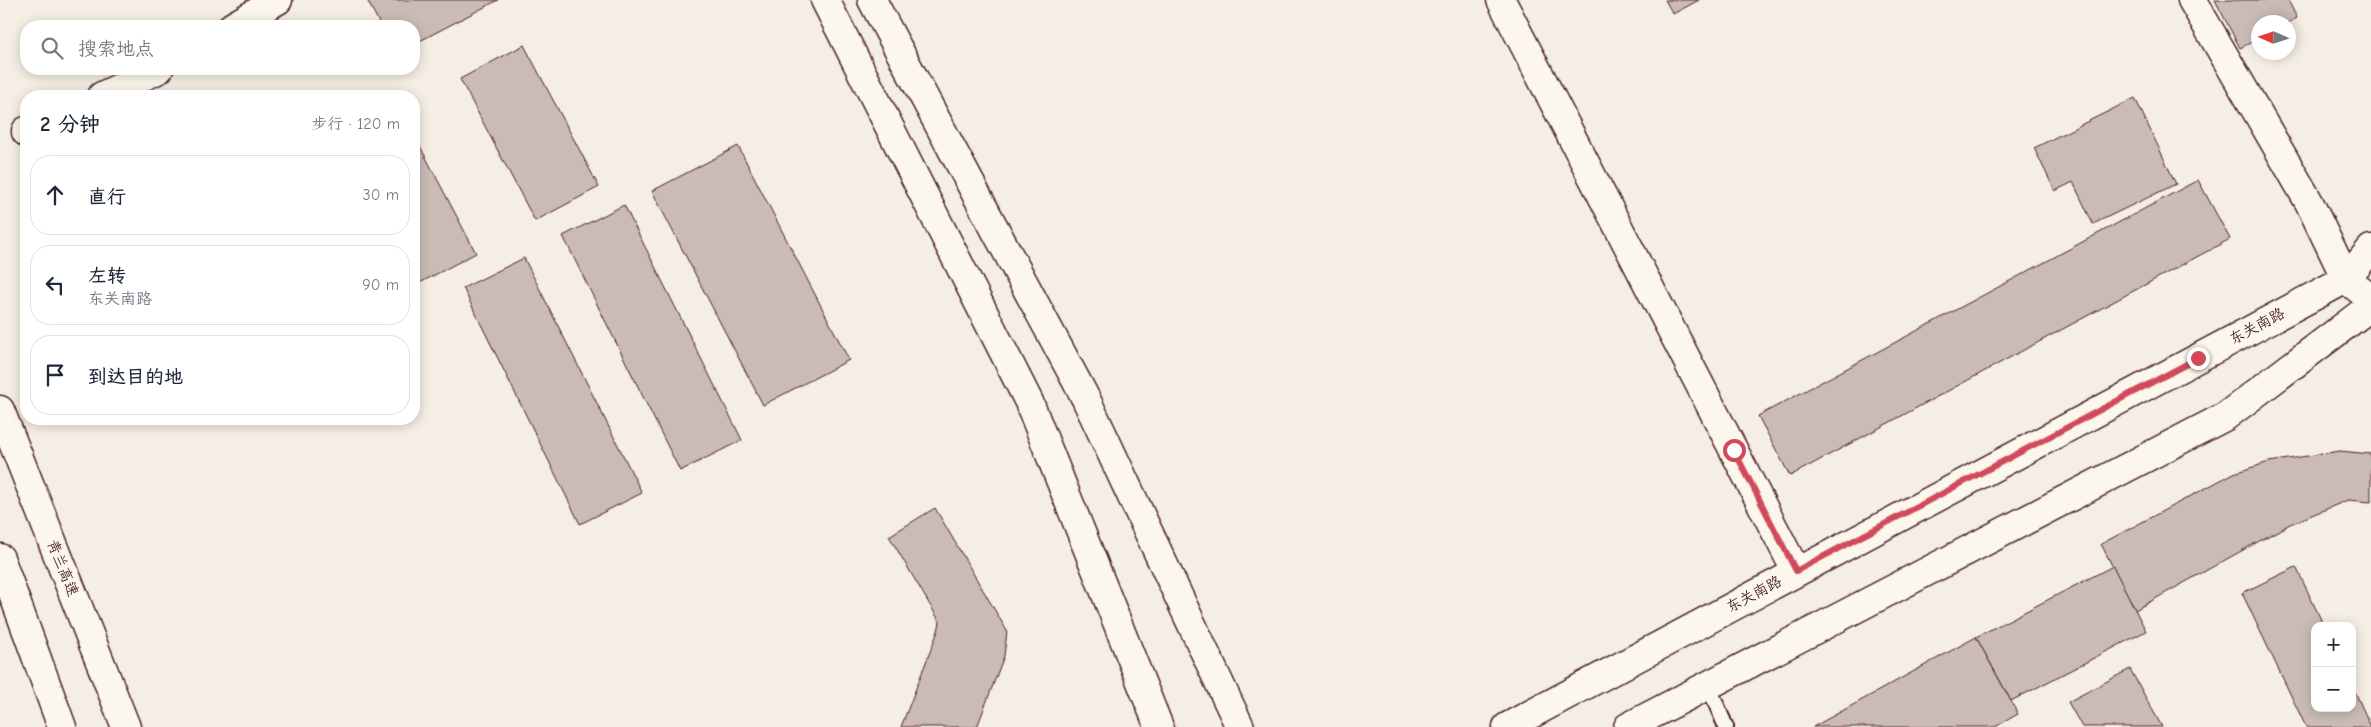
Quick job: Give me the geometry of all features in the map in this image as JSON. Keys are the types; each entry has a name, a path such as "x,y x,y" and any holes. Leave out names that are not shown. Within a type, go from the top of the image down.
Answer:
{"main road":[{"path":"243,20 278,0"},
{"path":"825,0 1029,402 1159,727"},
{"path":"872,0 1086,399 1240,727"},
{"path":"1500,0 1796,571"},
{"path":"2192,0 2309,202 2346,279 2371,299"},
{"path":"115,90 146,75"},
{"path":"2346,279 2371,249"},
{"name":"东关南路","path":"1507,727 2346,279"},
{"path":"1628,727 2226,416 2371,306"},
{"name":"青兰高速","path":"0,410 126,727"},
{"path":"0,558 62,727"}],"lane":[{"path":"1708,685 1726,727"}],"building":[{"path":"367,0 498,0 420,41 420,20 378,20"},
{"path":"1665,0 1699,0 1673,14"},
{"path":"2215,0 2288,0 2296,15 2251,15 2251,42 2240,48"},
{"path":"524,45 599,187 535,221 460,79"},
{"path":"2135,98 2176,184 2093,224 2073,182 2055,191 2034,148"},
{"path":"420,146 476,253 420,283"},
{"path":"738,146 849,360 763,405 652,191"},
{"path":"2198,180 2230,239 1790,476 1758,416"},
{"path":"624,205 742,440 680,471 563,236"},
{"path":"524,258 642,493 580,524 463,288"},
{"path":"2340,451 2371,454 2371,502 2348,500 2290,524 2135,610 2101,544 2234,473 2269,462"},
{"path":"935,508 1007,631 1004,656 977,727 901,727 940,622 889,536"},
{"path":"2113,566 2146,631 2011,701 1976,637"},
{"path":"2296,567 2322,622 2311,622 2311,712 2356,712 2356,694 2371,727 2306,727 2242,593"},
{"path":"1976,637 2018,714 1995,727 1813,727"},
{"path":"2130,669 2162,727 2082,727 2068,702"}],"route":[{"path":"1734,450 1796,571 2198,358"}]}
